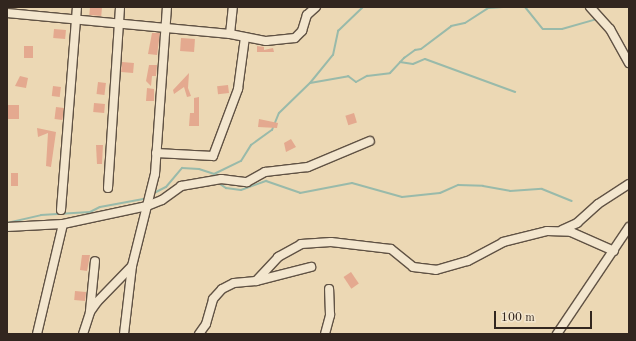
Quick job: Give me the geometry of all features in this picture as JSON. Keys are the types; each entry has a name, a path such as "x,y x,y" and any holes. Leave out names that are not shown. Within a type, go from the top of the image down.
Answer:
{"street":[{"path":"61,210 77,7"},
{"path":"108,188 120,7"},
{"path":"124,334 132,266 152,191 167,7"},
{"path":"230,34 233,7"},
{"path":"7,13 118,25 230,34 266,42 295,38 302,31 307,15 316,7"},
{"path":"590,7 610,29 629,63"},
{"path":"156,153 213,156 238,89 245,37"},
{"path":"7,227 63,224 147,206 162,200 181,186 221,180 247,182 265,172 308,167 370,141"},
{"path":"256,281 278,257 300,244 331,242 391,249 413,267 436,270 468,261 504,242 562,230 578,223 598,204 629,184"},
{"path":"37,334 63,224"},
{"path":"557,334 629,227"},
{"path":"562,230 614,251"},
{"path":"83,334 90,312 95,261"},
{"path":"90,312 132,266"},
{"path":"199,334 206,324 213,299 222,289 234,283 256,281 311,267"},
{"path":"325,334 330,315 329,289"}],"building":[{"path":"90,7 102,8 101,16 89,15"},
{"path":"54,29 66,30 65,39 53,38"},
{"path":"152,33 160,33 157,55 148,54"},
{"path":"181,38 195,39 194,52 180,51"},
{"path":"24,46 33,46 33,58 24,58"},
{"path":"257,46 264,47 264,50 273,48 274,52 257,52"},
{"path":"122,62 134,63 133,73 121,72"},
{"path":"149,65 157,65 156,76 152,76 151,86 146,81"},
{"path":"189,73 188,88 191,96 187,97 184,87 174,94 173,90"},
{"path":"20,76 28,78 26,88 15,86"},
{"path":"98,82 106,83 104,95 97,94"},
{"path":"228,85 229,93 218,94 217,86"},
{"path":"53,86 61,87 60,97 52,96"},
{"path":"147,88 154,89 154,101 146,101"},
{"path":"199,97 199,126 189,126 190,113 194,113 194,98"},
{"path":"94,103 105,104 104,113 93,112"},
{"path":"8,105 19,105 19,119 8,119"},
{"path":"56,107 64,108 62,120 55,119"},
{"path":"354,113 357,123 348,125 345,116"},
{"path":"259,119 278,123 277,128 258,127"},
{"path":"37,128 56,132 51,167 46,166 48,133 38,137"},
{"path":"291,139 296,147 286,152 284,143"},
{"path":"96,145 103,145 102,164 97,164"},
{"path":"11,173 18,173 18,186 11,186"},
{"path":"82,255 90,255 87,271 80,270"},
{"path":"351,272 359,284 351,289 344,277"},
{"path":"75,291 86,292 85,301 74,300"}],"waterway":[{"path":"310,83 333,55 338,31 363,7"},
{"path":"214,174 241,161 251,145 272,130 279,113 310,83 348,76 356,82 367,76 390,73 404,58 415,50 421,49 451,26 465,23 488,8 503,7"},
{"path":"525,7 543,29 562,29 596,19"},
{"path":"400,62 413,64 425,59 515,92"},
{"path":"156,192 166,187 182,168 199,169 214,174 215,178"},
{"path":"217,182 226,188 241,190 266,181 300,193 352,183 402,197 440,193 458,185 483,186 510,191 542,189 572,201"},
{"path":"7,223 41,215 90,212 100,207 143,199"}]}
